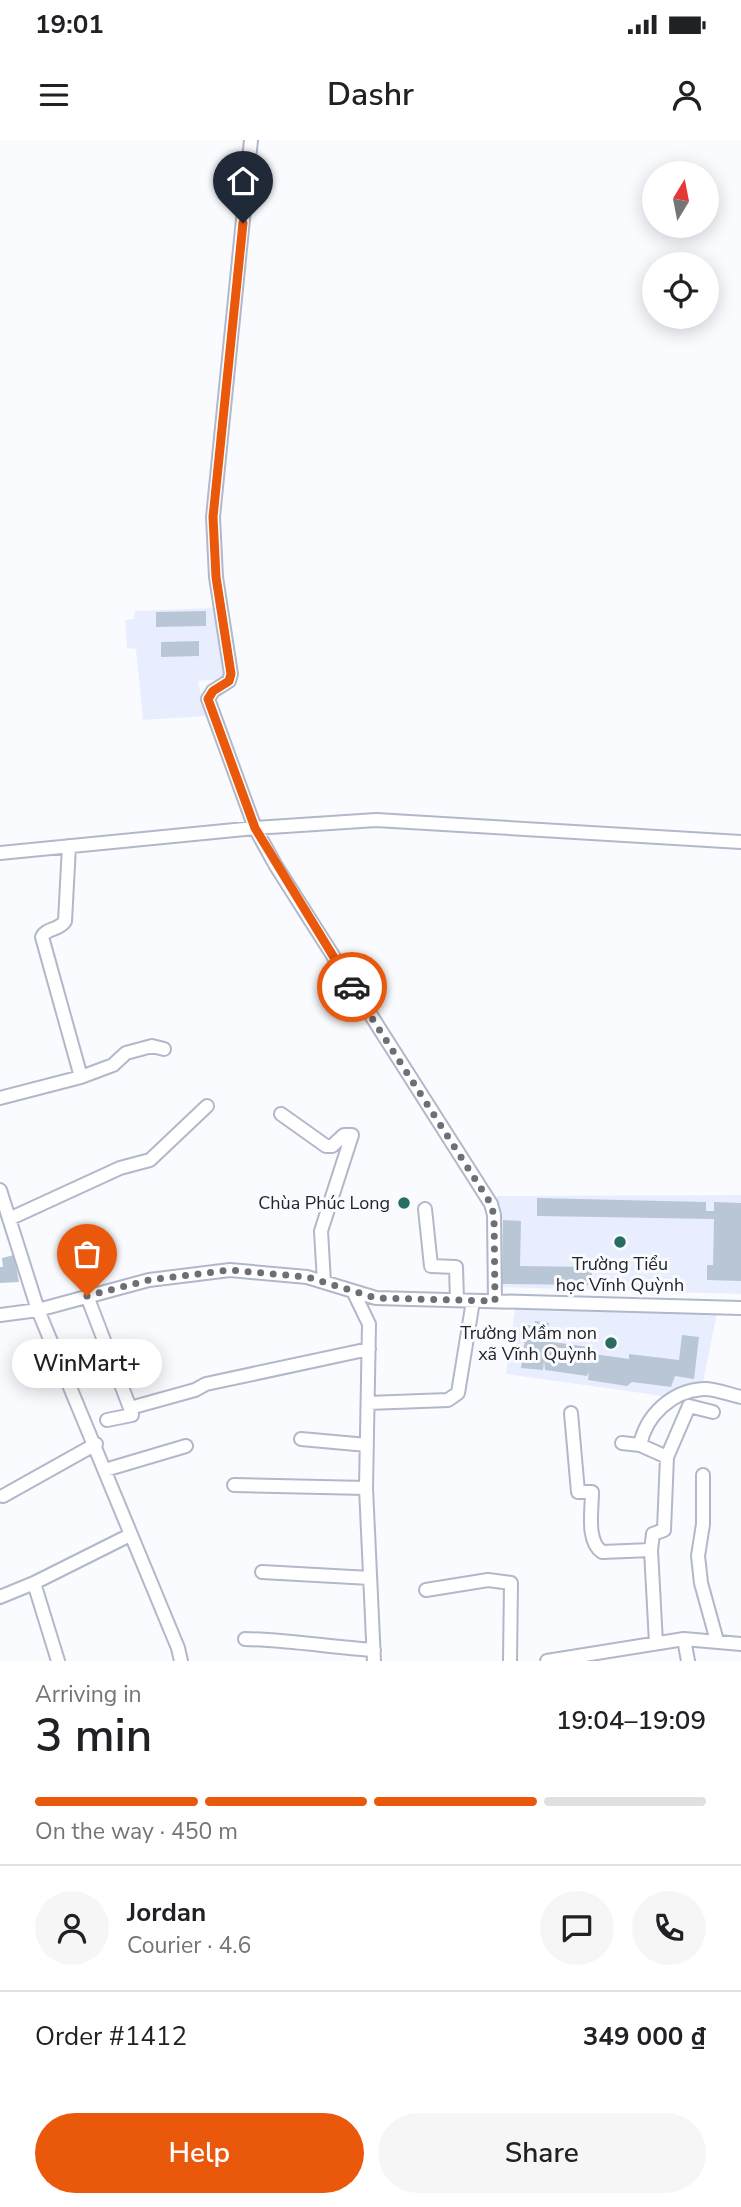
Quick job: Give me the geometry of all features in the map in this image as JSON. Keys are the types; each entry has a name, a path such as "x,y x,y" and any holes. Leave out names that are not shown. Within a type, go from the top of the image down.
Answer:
{"street":[{"path":"251,140 213,517 216,577 231,674 229,681 213,691 208,699 255,828 335,962 488,1198 494,1216 495,1301"},
{"path":"0,853 255,828 376,820 741,842"},
{"path":"69,846 66,919 63,924 42,937 81,1077"},
{"path":"0,1098 81,1077 113,1065 126,1053 152,1046 164,1049"},
{"path":"9,1219 120,1168 150,1160 207,1106"},
{"path":"281,1114 326,1146 332,1146 344,1135 352,1135 321,1231 324,1282"},
{"path":"0,1190 38,1310 96,1444 181,1661"},
{"path":"425,1209 431,1266 456,1266 457,1300"},
{"path":"0,1315 38,1310 149,1280 230,1270 307,1277 376,1298 741,1308"},
{"path":"245,1639 294,1640 310,1646 374,1655 366,1488 369,1324 353,1291"},
{"path":"87,1296 132,1415 107,1420"},
{"path":"368,1403 453,1398 458,1393 473,1301"},
{"path":"130,1408 195,1390 206,1384 369,1349"},
{"path":"640,1445 652,1416 673,1397 704,1388 741,1397"},
{"path":"656,1643 651,1550 653,1534 664,1530 667,1457 689,1406 713,1412"},
{"path":"571,1413 578,1492 592,1492 591,1530 597,1549 602,1552 651,1550"},
{"path":"301,1439 367,1445"},
{"path":"622,1443 640,1445 667,1457"},
{"path":"3,1496 96,1444"},
{"path":"105,1470 186,1446"},
{"path":"703,1475 703,1524 698,1556 701,1583 717,1641"},
{"path":"234,1485 366,1488"},
{"path":"0,1597 130,1535"},
{"path":"262,1572 370,1578"},
{"path":"426,1590 488,1580 511,1583 510,1661"},
{"path":"34,1583 58,1661"},
{"path":"684,1639 688,1661"},
{"path":"547,1661 684,1639 741,1644"}],"shaded area":[{"path":"214,608 225,679 198,681 206,716 143,720 136,649 127,648 125,620 134,619 135,611"},
{"name":"Trường Tiểu học Vĩnh Quỳnh","path":"741,1195 741,1294 500,1287 497,1196"},
{"name":"Trường Mầm non xã Vĩnh Quỳnh","path":"515,1309 717,1313 703,1382 663,1396 506,1374"}],"building":[{"path":"206,611 206,626 156,627 156,612"},
{"path":"199,641 199,656 161,657 161,642"},
{"path":"537,1198 706,1202 706,1211 714,1211 714,1202 741,1203 741,1281 707,1280 707,1265 713,1265 714,1219 537,1216"},
{"path":"503,1220 521,1221 520,1266 592,1267 592,1285 502,1284"},
{"path":"14,1255 19,1282 0,1283 2,1258"},
{"path":"535,1321 549,1323 546,1341 595,1348 594,1354 629,1359 629,1354 679,1360 682,1335 699,1337 694,1379 675,1376 671,1387 632,1382 627,1386 588,1380 589,1372 587,1376 545,1370 544,1360 543,1370 521,1368 527,1325 534,1326"}],"way so far":[{"path":"87,1296 149,1280 230,1270 307,1277 376,1298 495,1301 494,1216 491,1204 352,987"}],"place":[{"name":"Chùa Phúc Long","path":"404,1203"},
{"name":"Trường Tiểu học Vĩnh Quỳnh","path":"620,1242"},
{"name":"WinMart+","path":"87,1296"},
{"name":"Trường Mầm non xã Vĩnh Quỳnh","path":"611,1343"}],"route":[{"path":"243,223 213,517 216,577 231,674 229,681 213,691 208,699 255,828 352,987"}]}
